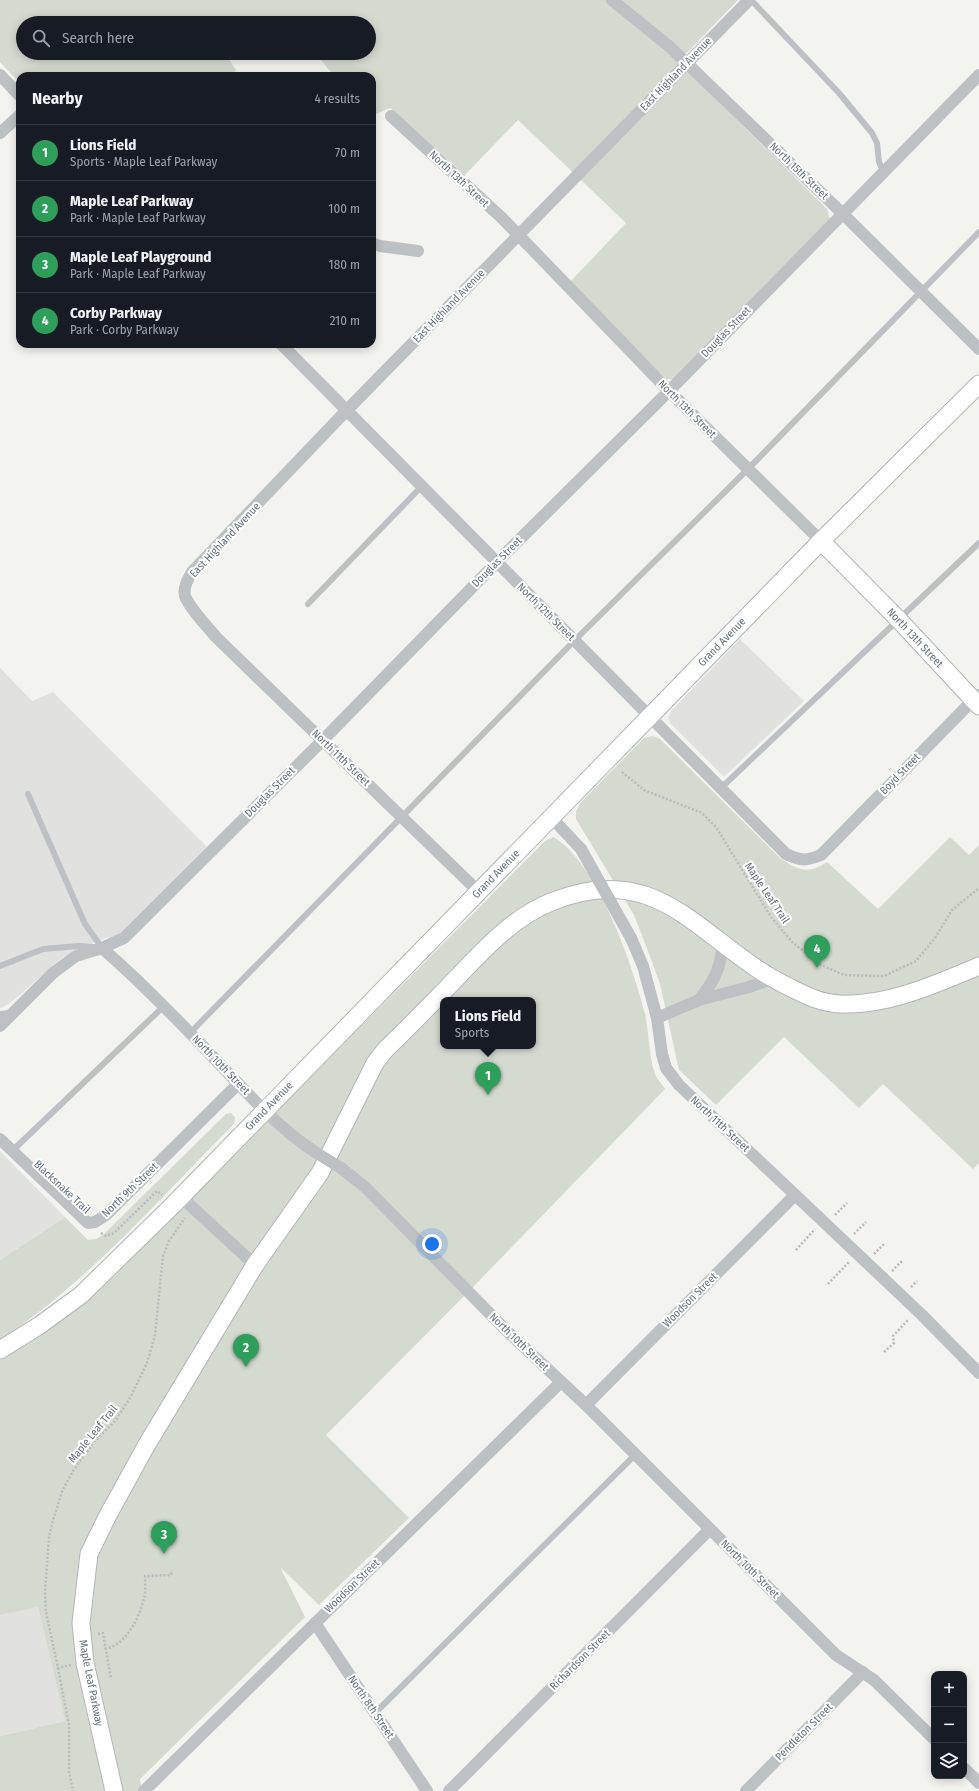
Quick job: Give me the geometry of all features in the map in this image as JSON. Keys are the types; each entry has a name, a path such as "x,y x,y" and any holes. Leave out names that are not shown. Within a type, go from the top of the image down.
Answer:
{"street":[{"name":"North 15th Street","path":"612,0 670,47 687,63 842,212 979,349"},
{"name":"East Highland Avenue","path":"204,622 185,595 185,584 192,572 347,410 750,0"},
{"path":"0,75 16,92"},
{"name":"Douglas Street","path":"0,1026 6,1014 53,973 76,956 102,948 124,938 323,740 497,562 669,391 842,212 979,75"},
{"name":"North 13th Street","path":"391,116 518,235 669,391 899,620 977,700"},
{"path":"0,133 16,119"},
{"path":"376,244 418,251"},
{"name":"North 12th Street","path":"285,348 786,854 797,860 808,860 821,855"},
{"name":"Grand Avenue","path":"0,1350 40,1325 81,1295 177,1201 820,541 979,384"},
{"name":"North 11th Street","path":"204,622 216,637 478,892"},
{"name":"Boyd Street","path":"821,855 977,700"},
{"name":"North 11th Street","path":"551,817 581,849 631,938 643,966 656,1018 666,1068 679,1086 917,1310 979,1373"},
{"name":"Maple Leaf Parkway","path":"114,1791 85,1663 82,1636 81,1623 89,1554 107,1517 146,1446 255,1265 320,1173 367,1076 386,1049 487,946 515,922 550,902 580,893 609,888 647,895 668,904 723,945"},
{"path":"699,1000 714,982 720,965 723,945 771,979 816,1000 839,1004 868,1003 902,995 938,983 979,966"},
{"name":"North 10th Street","path":"102,948 190,1033 238,1084 290,1134 341,1168 365,1187 509,1333 636,1454 836,1655 874,1680 931,1736"},
{"path":"656,1018 699,1000 749,987 771,979"},
{"name":"North 9th Street","path":"0,1138 88,1223 95,1222 106,1215 238,1084"},
{"name":"Woodson Street","path":"586,1405 795,1195"},
{"path":"177,1201 255,1265"},
{"name":"Woodson Street","path":"144,1791 561,1382"},
{"name":"Richardson Street","path":"449,1791 710,1529"},
{"name":"North 8th Street","path":"315,1623 427,1791"},
{"name":"Pendleton Street","path":"746,1791 863,1672"},
{"path":"967,1771 979,1782"}],"lane":[{"path":"750,0 839,93 872,133 877,144 879,162 883,171"},
{"path":"190,1033 574,641 748,469 979,232"},
{"path":"308,604 422,486"},
{"path":"721,788 979,543"},
{"path":"28,794 85,924 102,948"},
{"path":"0,966 43,949 79,946 102,948"},
{"path":"12,1151 163,1007"},
{"path":"375,1713 636,1454"}],"path":[{"name":"Maple Leaf Trail","path":"622,772 644,790 702,813 716,827 771,917 792,942 821,965 844,975 884,976 916,961 952,910 979,888"},
{"name":"Blacksnake Trail","path":"88,1223 106,1236 114,1233 157,1191 177,1201 185,1217"},
{"name":"Maple Leaf Trail","path":"73,1791 69,1772 69,1725 46,1612 45,1592 49,1537 63,1489 73,1471 94,1442 115,1421 130,1398 147,1363 155,1335 163,1256 169,1241 185,1217"},
{"path":"796,1250 822,1221"},
{"path":"828,1284 857,1254"},
{"path":"884,1352 894,1343 893,1336 917,1310"},
{"path":"105,1649 110,1648 128,1634 138,1616 145,1597 145,1576 171,1575 172,1570"},
{"path":"82,1636 102,1633 111,1679"},
{"path":"58,1668 85,1663"}],"shaded area":[{"path":"0,0 738,0 678,62 827,209 830,219 673,379 666,379 570,282 626,223 518,120 465,175 390,108 376,114 376,72 331,72 321,60 376,60 376,16 16,16 16,60 230,60 236,70 234,72 16,72 16,79 0,62"},
{"path":"740,639 804,701 724,777 670,723 668,717 672,710"},
{"path":"0,668 32,701 53,692 207,847 117,937 106,938 73,951 59,960 15,999 4,1007 0,1008"},
{"path":"653,736 660,739 780,858 792,866 808,870 814,869 827,862 878,909 950,837 969,855 979,845 979,1163 973,1169 883,1084 859,1108 784,1037 716,1105 679,1070 660,984 634,915 576,819 576,811 581,802 644,738"},
{"path":"553,837 569,850 584,868 598,891 611,916 622,943 632,969 645,1014 653,1068 657,1078 665,1089 477,1283 326,1435 409,1518 319,1605 280,1567 305,1617 140,1779 142,1791 0,1791 0,1736 65,1721 38,1607 0,1615 0,1360 67,1316 99,1290 545,841"},
{"path":"231,1113 235,1117 234,1124 151,1210 93,1266 63,1292 0,1340 0,1260 65,1217 88,1240 96,1239 103,1235 226,1114"},
{"path":"0,1151 65,1217 0,1260"},
{"path":"38,1606 65,1721 0,1736 0,1615"}],"place":[{"name":"Corby Parkway","path":"817,968"},
{"name":"Lions Field","path":"488,1095"},
{"name":"Maple Leaf Parkway","path":"246,1367"},
{"name":"Maple Leaf Playground","path":"164,1554"}]}
